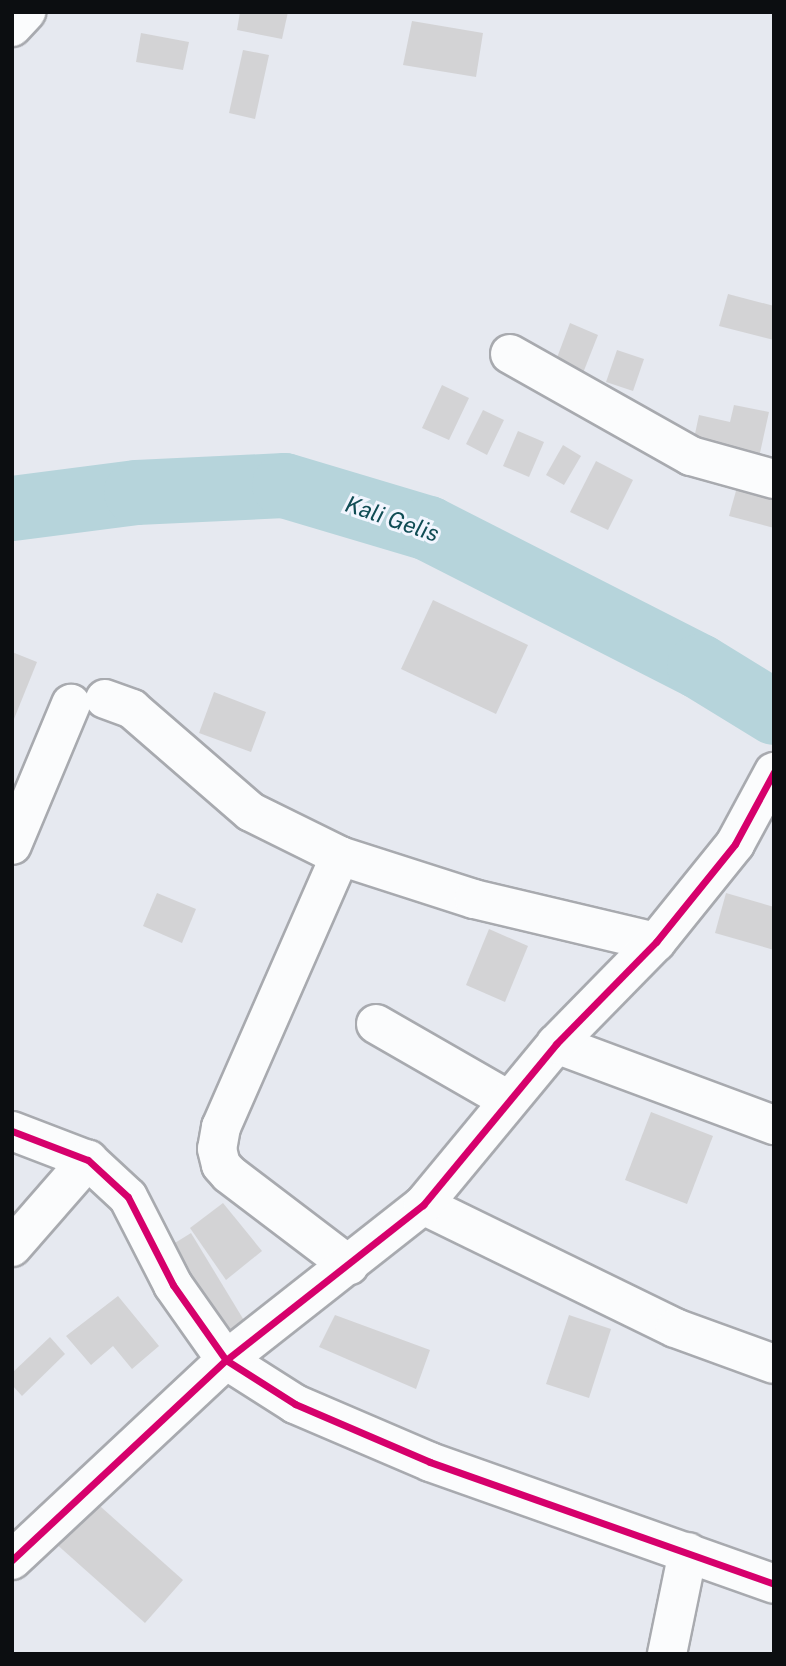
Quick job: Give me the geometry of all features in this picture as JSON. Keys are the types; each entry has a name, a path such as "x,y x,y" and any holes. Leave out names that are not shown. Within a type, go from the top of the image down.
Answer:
{"street":[{"path":"12,27 26,12"},
{"path":"510,354 691,456 774,479"},
{"path":"12,845 88,701 132,709 251,812 340,856 474,899 656,942"},
{"path":"12,1560 226,1360 423,1205 556,1044 656,942 735,844 774,772"},
{"path":"340,856 221,1127 217,1149 221,1165 229,1174 349,1265"},
{"path":"376,1024 508,1100"},
{"path":"556,1044 774,1125"},
{"path":"12,1130 88,1160 128,1197 173,1285 226,1360 295,1404 430,1462 774,1584"},
{"path":"12,1247 88,1160"},
{"path":"423,1205 676,1328 774,1364"},
{"path":"667,1654 688,1552"}],"building":[{"path":"240,12 288,12 282,39 237,30"},
{"path":"412,21 483,33 476,77 403,65"},
{"path":"141,33 189,42 183,70 136,62"},
{"path":"243,50 269,55 255,119 229,113"},
{"path":"728,294 774,306 774,340 719,326"},
{"path":"570,323 598,335 583,373 555,363"},
{"path":"617,350 644,359 633,391 606,382"},
{"path":"442,385 469,398 449,440 422,428"},
{"path":"734,405 769,412 758,462 692,448 699,415 730,422"},
{"path":"483,410 504,420 487,455 466,444"},
{"path":"518,431 544,442 529,477 503,466"},
{"path":"563,445 581,456 564,485 546,475"},
{"path":"596,461 633,480 608,530 570,512"},
{"path":"739,480 774,489 774,528 729,516"},
{"path":"433,600 528,645 496,714 401,669"},
{"path":"12,652 37,662 12,724"},
{"path":"214,692 266,712 251,752 199,733"},
{"path":"157,893 196,909 182,943 143,926"},
{"path":"726,893 774,907 774,950 715,933"},
{"path":"489,929 528,946 505,1002 466,985"},
{"path":"651,1112 713,1136 687,1204 625,1180"},
{"path":"223,1203 262,1251 226,1280 190,1228"},
{"path":"191,1233 245,1322 224,1335 170,1246"},
{"path":"118,1296 159,1346 132,1369 113,1346 91,1365 66,1336"},
{"path":"335,1315 430,1350 416,1389 319,1347"},
{"path":"569,1315 611,1329 589,1398 546,1384"},
{"path":"50,1337 65,1354 22,1396 12,1385 12,1373"},
{"path":"92,1499 183,1580 145,1623 54,1542"}],"waterway":[{"name":"Kali Gelis","path":"12,508 136,492 284,485 428,528 699,666 774,712"}],"cycle path":[{"path":"12,1560 226,1360 423,1205 556,1044 656,942 735,844 774,772"},
{"path":"12,1131 88,1160 128,1197 173,1285 226,1360 295,1404 430,1462 774,1584"}]}
